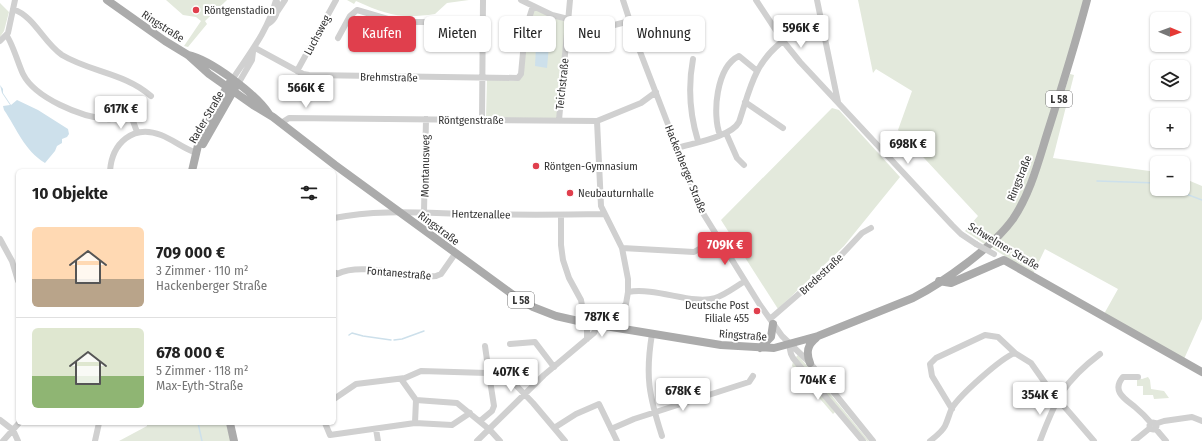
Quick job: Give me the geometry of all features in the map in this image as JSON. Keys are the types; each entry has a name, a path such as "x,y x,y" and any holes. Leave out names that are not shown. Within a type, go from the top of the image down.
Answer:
{"main road":[{"name":"Ringstraße","path":"106,0 118,3 165,41 188,55 200,58 233,86 263,104 270,114 281,123 455,254 516,297 533,307 556,316 586,323 721,345 760,348 789,345 818,336 913,298 940,281 990,243 1010,223 1021,205 1031,180 1066,78 1087,0"},
{"name":"Rader Straße","path":"193,169 199,141 233,86"},
{"path":"940,281 947,284 951,283 1004,260"},
{"name":"Schwelmer Straße","path":"1004,260 1202,372"},
{"path":"760,348 767,343 771,337 771,321"},
{"path":"810,363 807,356 807,350 812,341 818,336"},
{"path":"230,425 234,441"}],"street":[{"path":"0,42 6,35 15,0"},
{"path":"277,12 276,0 285,0"},
{"name":"Rader Straße","path":"233,86 252,60 254,50 268,24 276,0"},
{"name":"Rader Straße","path":"268,24 272,22 285,0"},
{"name":"Luchsweg","path":"297,71 336,0"},
{"path":"483,0 483,16"},
{"path":"521,0 552,15 564,18"},
{"name":"Teichstraße","path":"568,16 570,0"},
{"name":"Hackenberger Straße","path":"623,0 628,16"},
{"name":"Schwelmer Straße","path":"756,0 782,41 952,225 961,234 1004,260"},
{"path":"818,0 839,104"},
{"name":"Brehmstraße","path":"254,50 297,71 309,75 482,78 520,77 526,24 533,6"},
{"path":"13,9 28,18 51,45 62,54 134,83 150,96"},
{"path":"338,38 350,16 357,10 398,22 424,22"},
{"path":"6,35 11,41 15,58 27,81 36,90 50,99 84,114 108,119 128,117 133,121 137,132"},
{"path":"677,148 723,134 737,125 756,70 768,54 782,41"},
{"path":"482,120 483,52"},
{"name":"Teichstraße","path":"559,120 565,52"},
{"name":"Hackenberger Straße","path":"641,52 697,203 771,321 789,345 810,363 873,441"},
{"path":"744,165 737,158 723,134 716,118 716,103 720,84 725,72 735,58 739,56 756,70"},
{"path":"692,60 691,102 698,141"},
{"name":"Röntgenstraße","path":"281,123 288,118 596,121 641,103 656,92"},
{"path":"745,102 783,128"},
{"name":"Montanusweg","path":"424,212 426,119"},
{"path":"477,441 554,367 624,307 628,292 626,264 622,248 601,206 596,121"},
{"path":"110,169 112,157 118,145 124,138 137,132 146,131 161,135 197,153"},
{"name":"Hentzenallee","path":"336,216 424,212 561,215 604,214"},
{"path":"561,215 561,245 563,260 569,278 581,300 586,323 587,340"},
{"name":"Bredestraße","path":"771,321 830,267 862,233 871,228"},
{"path":"622,248 694,252 718,238"},
{"path":"0,239 12,261 16,274"},
{"name":"Fontanestraße","path":"336,273 343,271 364,269 404,275 436,276 441,274 455,254"},
{"path":"628,292 655,291 707,300 719,297 745,281"},
{"path":"652,334 648,375 649,392 662,436"},
{"path":"952,409 931,372 930,364 934,360 987,335 998,337 1015,353 1031,363 1057,398 1094,441"},
{"path":"510,344 535,342 554,367"},
{"name":"Hackenberger Straße","path":"789,345 790,354 793,358 863,441"},
{"path":"480,421 492,411 494,406 484,346"},
{"path":"930,441 945,427 952,409 992,368 1005,358 1015,353"},
{"path":"1040,441 1057,398 1073,376 1100,354"},
{"path":"336,397 356,384 401,379 421,371 488,374"},
{"path":"611,429 634,418 749,382 753,376"},
{"path":"1138,377 1123,377 1118,386 1118,391 1122,397 1134,406 1166,441"},
{"path":"401,379 416,400 415,423"},
{"path":"510,379 525,394 565,441"},
{"path":"416,400 456,402 480,421 500,441"},
{"path":"554,428 576,414 599,404 616,441"},
{"path":"326,425 330,435 415,423 452,425 470,414"},
{"path":"1134,441 1153,426 1164,421 1192,417 1202,421"},
{"path":"0,420 13,430 18,441"},
{"path":"3,441 17,425"},
{"path":"95,441 99,425"},
{"path":"376,429 378,441"}],"shaded area":[{"name":"Röntgenstadion","path":"166,0 227,0 205,21 207,24 188,47 184,46 201,21 196,17 183,15"},
{"path":"347,0 469,0 447,3 435,14 413,16 386,13 356,1 354,4"},
{"path":"858,0 1084,0 1066,68 1024,193 1010,218 986,245 965,231 978,216 898,130 912,91 876,69 873,73"},
{"path":"0,3 9,12 4,31 0,37"},
{"path":"534,9 551,16 532,16"},
{"path":"556,18 564,21 564,43 557,118 486,118 487,79 518,81 523,52 556,52"},
{"path":"1070,74 1074,75 1053,158 1150,171 1150,196 1190,196 1190,181 1202,186 1202,319 1184,359 1104,314 1118,289 1045,249 1033,274 989,246 992,244 1036,177"},
{"path":"832,108 839,110 900,177 844,246 778,309 721,220"},
{"path":"798,355 869,441 867,441 857,431 796,357"},
{"path":"793,361 835,412 833,414 792,366"},
{"path":"1148,377 1150,380 1151,389 1164,391 1169,398 1154,399 1153,395 1143,395 1143,386 1137,386 1137,378 1142,379"},
{"path":"228,425 231,441 119,441 147,426"}],"water":[{"path":"536,52 548,52 547,68 535,66"},
{"path":"0,85 3,89 3,93 11,105 17,100 38,110 68,129 69,134 67,137 62,139 62,143 57,146 55,151 45,163 26,146 4,110 3,106 10,105 2,93"}],"waterway":[{"path":"1097,181 1150,183"},
{"path":"1190,195 1202,200"},
{"path":"394,340 402,339 424,331"},
{"path":"349,335 352,333 391,340"},
{"path":"198,425 202,441"}],"place":[{"name":"Röntgenstadion","path":"196,10"},
{"name":"Röntgen-Gymnasium","path":"536,166"},
{"name":"Neubauturnhalle","path":"570,193"},
{"name":"Deutsche Post Filiale 455","path":"757,311"}]}
